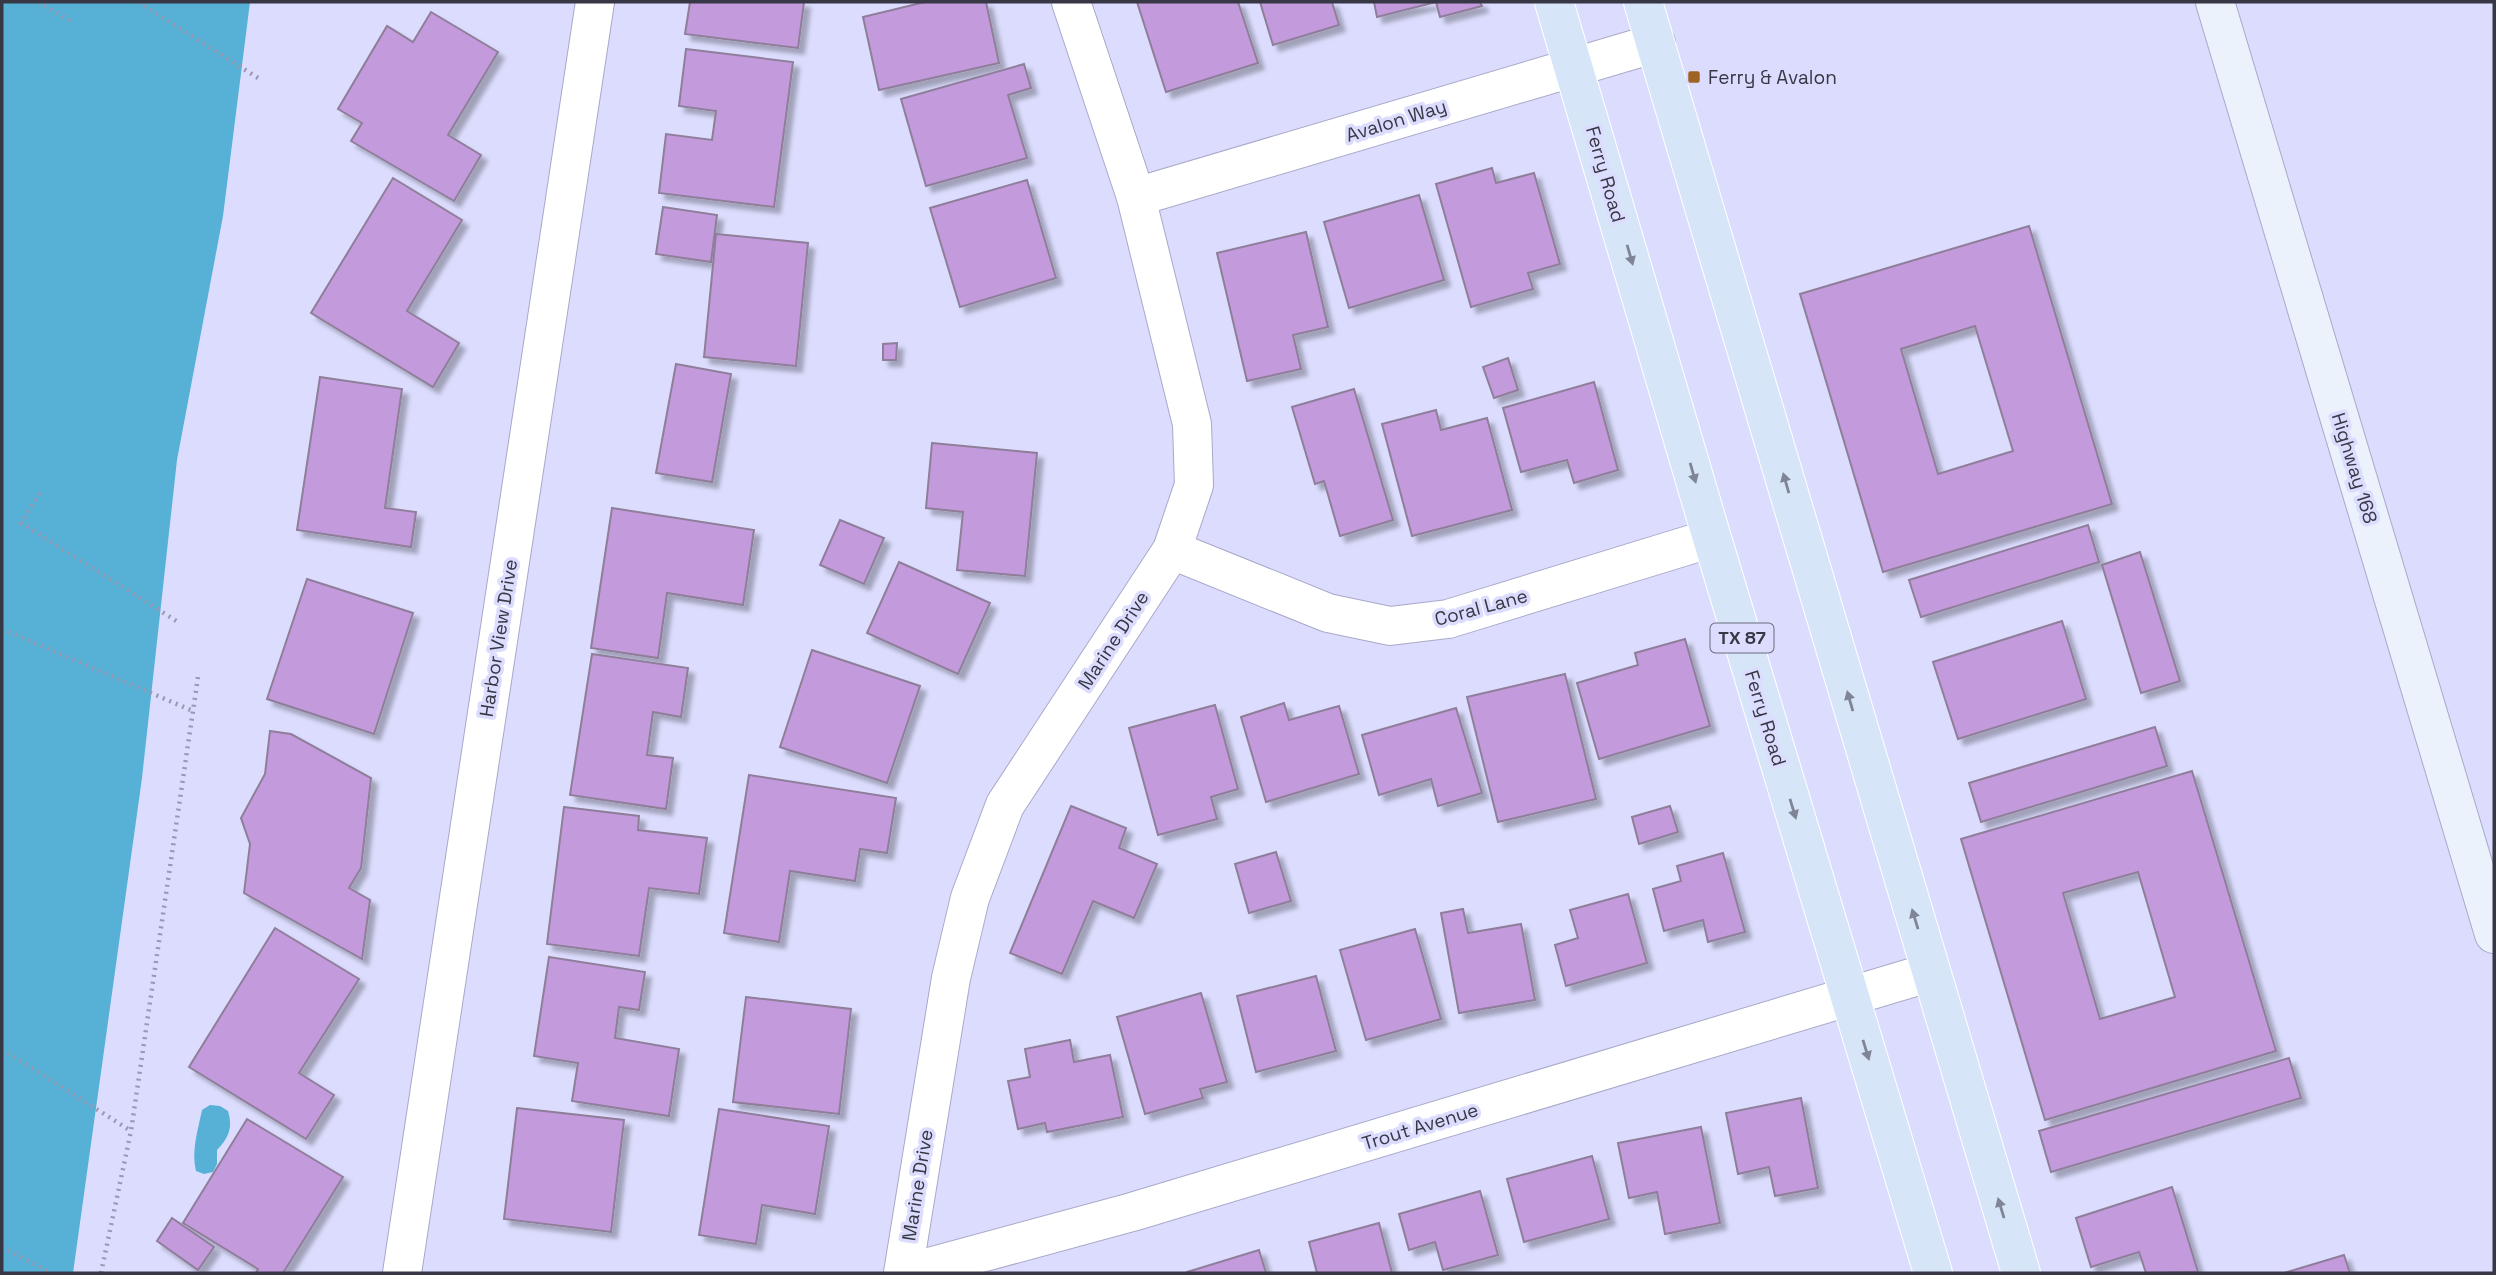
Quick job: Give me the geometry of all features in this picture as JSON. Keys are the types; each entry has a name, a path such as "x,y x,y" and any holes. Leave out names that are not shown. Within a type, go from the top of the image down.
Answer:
{"main road":[{"name":"Ferry Road","path":"1554,2 1933,1273"},
{"path":"1643,2 2021,1273"}],"street":[{"name":"Harbor View Drive","path":"402,1273 595,2"},
{"name":"Marine Drive","path":"905,1273 951,978 970,898 1005,805 1172,550 1194,485 1192,424 1136,197 1071,2"},
{"name":"Highway 168","path":"2215,2 2494,934"},
{"name":"Avalon Way","path":"1136,197 1656,43"},
{"name":"Coral Lane","path":"1172,550 1328,613 1390,626 1448,619 1712,538"},
{"name":"Trout Avenue","path":"905,1273 1132,1212 1931,972"}],"path":[{"path":"38,2 71,21"},
{"path":"138,2 258,78"},
{"path":"40,493 21,523 178,622"},
{"path":"2,629 193,711"},
{"path":"101,1273 131,1131 198,677"},
{"path":"2,1049 131,1131"},
{"path":"2,1247 51,1273"}],"water":[{"path":"2,2 250,2 223,216 177,460 142,778 73,1273 2,1273"},
{"path":"210,1105 220,1106 228,1111 230,1127 227,1137 217,1150 217,1164 213,1172 204,1174 196,1171 195,1148 202,1110"}],"building":[{"path":"690,2 804,2 798,48 685,34"},
{"path":"925,2 986,2 999,63 879,90 863,17"},
{"path":"1137,2 1238,2 1258,63 1166,92"},
{"path":"1260,2 1332,2 1339,25 1273,45"},
{"path":"1374,2 1436,2 1377,17"},
{"path":"1436,2 1480,2 1482,6 1440,17"},
{"path":"431,12 498,52 448,135 481,155 454,201 351,141 362,123 338,109 387,26 413,42"},
{"path":"686,49 793,62 774,207 659,193 666,134 712,140 716,111 679,106"},
{"path":"1024,64 1031,88 1008,95 1027,158 926,186 901,99"},
{"path":"1492,168 1496,183 1534,173 1560,264 1528,273 1533,289 1471,307 1436,184"},
{"path":"393,178 462,220 407,311 459,343 433,387 311,313"},
{"path":"1027,180 1056,278 960,307 930,208"},
{"path":"1419,195 1444,280 1349,308 1324,222"},
{"path":"663,207 717,215 711,262 656,254"},
{"path":"2029,226 2112,504 1883,572 1800,294","holes":["1975,326 2013,451 1938,474 1901,349"]},
{"path":"1306,232 1328,327 1293,335 1301,369 1247,381 1217,253"},
{"path":"716,234 808,243 796,366 704,357"},
{"path":"897,343 896,360 883,360 883,344"},
{"path":"1508,358 1518,390 1494,398 1483,367"},
{"path":"676,364 731,374 712,482 656,473"},
{"path":"320,377 402,389 385,508 416,512 411,547 297,530"},
{"path":"1594,382 1618,470 1574,483 1567,460 1521,472 1503,408"},
{"path":"1354,389 1393,520 1340,536 1324,481 1315,484 1292,407"},
{"path":"1436,410 1441,430 1487,418 1512,510 1412,536 1382,424"},
{"path":"932,443 1037,453 1025,576 957,570 963,512 926,508"},
{"path":"612,508 754,530 743,605 667,593 658,658 591,648"},
{"path":"840,520 884,538 864,584 820,565"},
{"path":"2088,525 2099,562 1921,617 1909,580"},
{"path":"2140,552 2180,681 2141,693 2102,565"},
{"path":"899,562 990,603 958,674 867,633"},
{"path":"307,579 413,613 374,734 267,699"},
{"path":"2062,621 2086,699 1958,739 1933,662"},
{"path":"1685,639 1710,726 1599,759 1577,683 1638,665 1635,653"},
{"path":"812,650 920,686 887,783 780,747"},
{"path":"592,654 688,668 681,717 653,712 647,755 673,758 666,809 570,795"},
{"path":"1565,674 1596,799 1498,822 1467,697"},
{"path":"1284,703 1289,720 1339,706 1359,774 1266,802 1241,717"},
{"path":"1215,705 1238,789 1211,797 1217,819 1158,835 1129,728"},
{"path":"1456,708 1482,793 1438,806 1431,779 1379,795 1362,735"},
{"path":"2155,727 2167,766 1981,822 1969,783"},
{"path":"270,731 291,734 371,778 361,868 349,888 370,900 362,959 244,893 250,844 241,818 265,774"},
{"path":"2192,771 2276,1051 2045,1120 1961,839","holes":["2138,872 2175,997 2100,1019 2063,893"]},
{"path":"749,775 896,798 887,853 860,849 855,881 790,871 779,942 724,933"},
{"path":"1071,806 1126,828 1119,848 1157,864 1134,918 1093,901 1062,974 1010,953"},
{"path":"1670,806 1678,832 1639,844 1632,817"},
{"path":"564,807 639,816 638,830 707,838 699,894 649,888 639,956 547,944"},
{"path":"1276,852 1291,901 1249,913 1235,864"},
{"path":"1723,853 1745,932 1708,942 1703,920 1664,931 1653,889 1681,881 1677,866"},
{"path":"1628,894 1647,963 1566,986 1555,945 1578,938 1570,910"},
{"path":"1463,909 1468,933 1521,924 1535,1000 1459,1013 1441,913"},
{"path":"275,928 359,979 299,1073 334,1095 306,1139 189,1067"},
{"path":"1415,929 1441,1019 1366,1040 1340,950"},
{"path":"549,957 645,972 639,1010 619,1007 615,1038 679,1049 669,1116 572,1101 578,1063 534,1056"},
{"path":"1316,976 1336,1051 1256,1072 1237,996"},
{"path":"1201,993 1227,1082 1200,1089 1203,1098 1145,1114 1117,1017"},
{"path":"746,997 851,1009 839,1114 733,1102"},
{"path":"1070,1040 1074,1062 1110,1055 1123,1117 1047,1132 1045,1123 1018,1129 1008,1081 1030,1077 1025,1049"},
{"path":"2289,1058 2301,1098 2051,1172 2039,1131"},
{"path":"1801,1098 1818,1188 1775,1196 1769,1167 1738,1174 1726,1113"},
{"path":"517,1108 624,1120 611,1232 504,1219"},
{"path":"719,1109 829,1126 815,1214 762,1205 756,1244 699,1235"},
{"path":"247,1119 343,1177 283,1273 256,1273 258,1269 183,1223"},
{"path":"1701,1127 1720,1223 1665,1234 1657,1192 1629,1198 1618,1143"},
{"path":"1592,1156 1609,1219 1524,1242 1507,1179"},
{"path":"2172,1187 2198,1272 2146,1273 2139,1252 2091,1267 2076,1218"},
{"path":"1480,1191 1498,1255 1443,1270 1435,1242 1409,1250 1399,1214"},
{"path":"172,1218 214,1247 198,1270 157,1241"},
{"path":"1379,1223 1392,1273 1317,1273 1309,1242"},
{"path":"1259,1250 1266,1273 1187,1273 1187,1272"},
{"path":"2344,1255 2350,1273 2284,1273"}],"place":[{"name":"Ferry & Avalon","path":"1694,77"}]}
